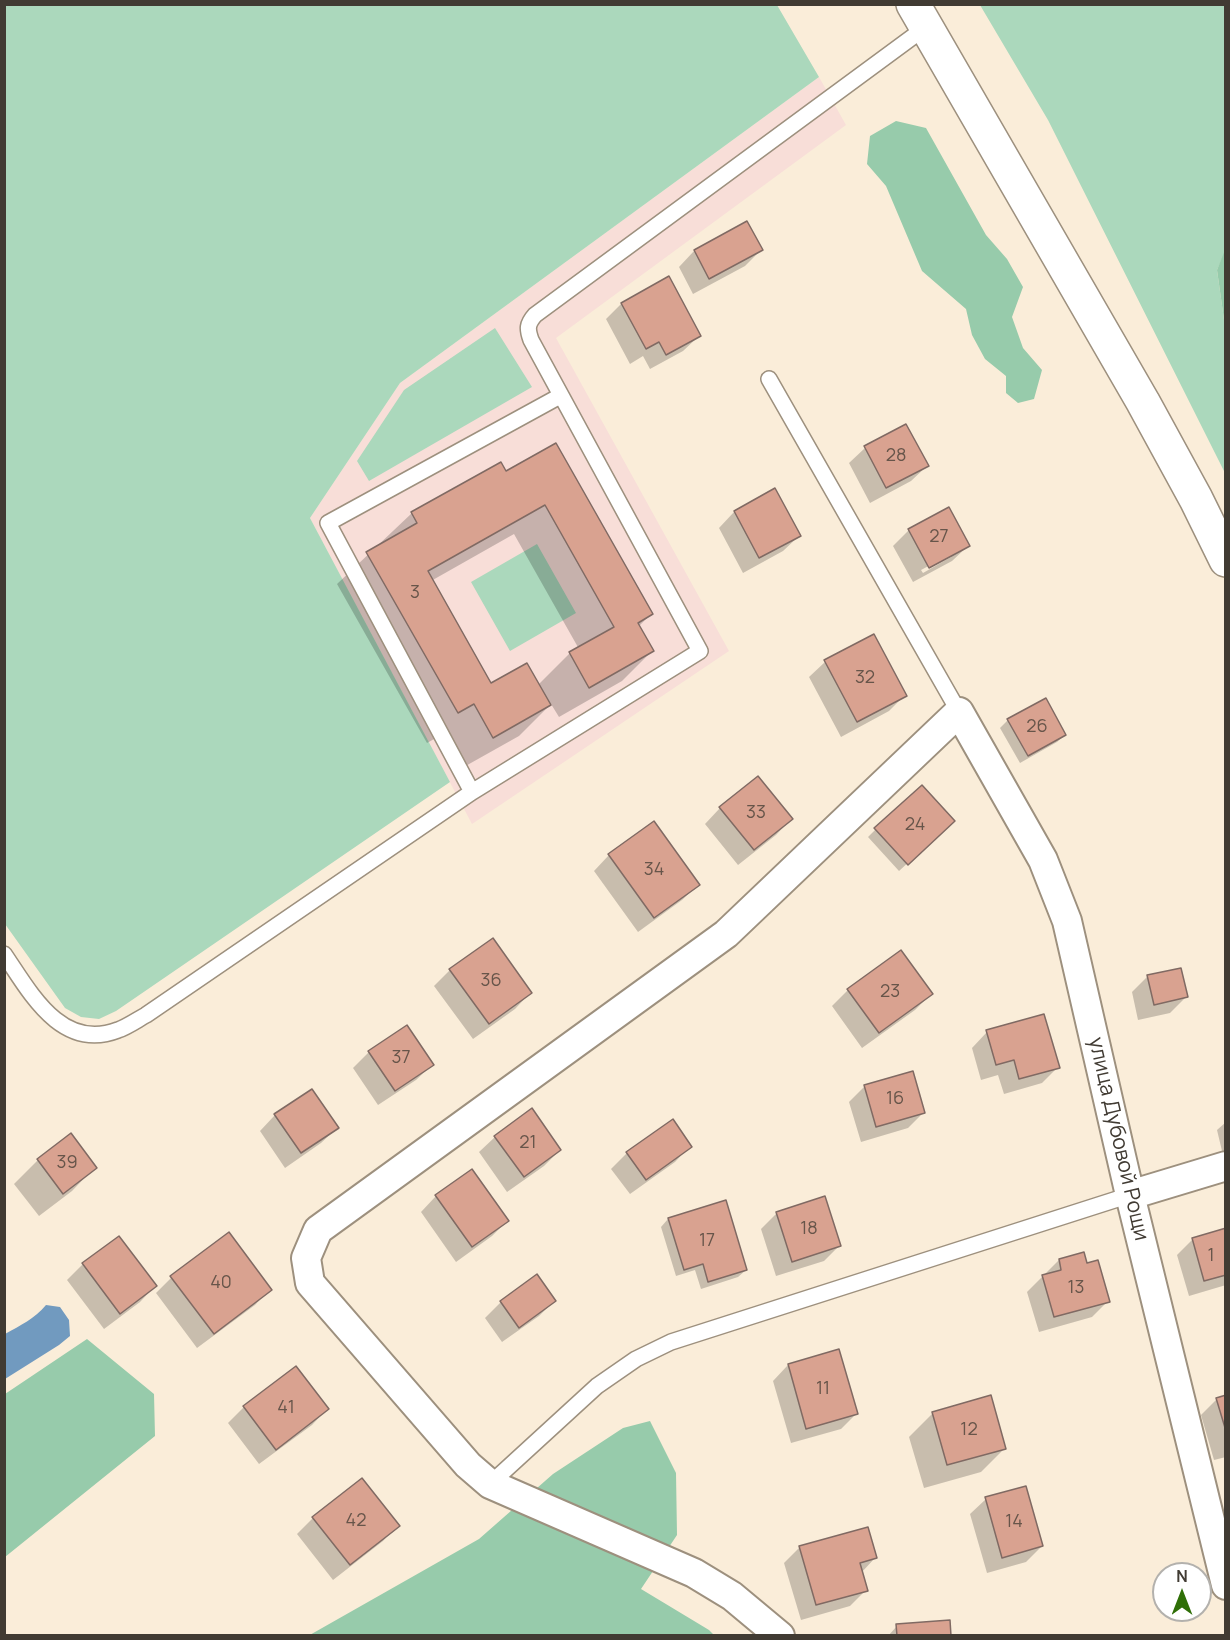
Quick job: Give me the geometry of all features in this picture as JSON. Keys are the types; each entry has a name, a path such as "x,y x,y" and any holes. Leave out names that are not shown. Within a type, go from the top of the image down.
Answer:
{"street":[{"path":"920,16 1143,402 1196,499 1226,560"},
{"path":"780,1635 732,1596 694,1573 490,1484 468,1465 310,1283 306,1258 318,1230 726,934 959,712"},
{"name":"улица Дубовой Рощи","path":"959,712 1043,860 1067,921 1130,1195 1226,1585"},
{"path":"1130,1195 1226,1166"}],"lane":[{"path":"4,954 39,1006 62,1026 89,1035 116,1031 146,1015 472,792 700,651 560,396 527,331 528,323 535,315 920,16"},
{"path":"769,380 959,712"},
{"path":"472,792 328,523 560,396"},
{"path":"490,1484 597,1386 636,1359 671,1342 1130,1195"}],"shaded area":[{"path":"819,77 846,125 556,338 729,651 472,824 310,518 400,383"}],"green space":[{"path":"4,5 777,5 819,77 400,383 310,518 450,782 116,1011 99,1019 81,1017 65,1008 5,924"},
{"path":"980,5 1225,5 1226,250 1217,270 1225,327 1225,473 1048,120"},
{"path":"896,121 926,128 986,235 1007,259 1023,287 1012,317 1023,348 1042,370 1034,399 1018,403 1006,393 1006,376 985,359 972,335 966,309 922,271 886,186 867,164 870,136"},
{"path":"1225,250 1225,327 1217,270"},
{"path":"495,328 532,387 369,481 357,461 404,390"},
{"path":"537,544 576,613 510,651 471,582"},
{"path":"87,1339 154,1394 155,1436 5,1557 5,1394"},
{"path":"650,1421 676,1473 677,1535 641,1589 714,1635 308,1636 479,1539 553,1474 623,1428"}],"water":[{"path":"46,1305 60,1307 69,1320 70,1336 5,1379 5,1334 32,1318"}],"building":[{"path":"747,221 763,250 709,279 694,250"},
{"path":"669,276 701,336 666,355 659,342 646,349 621,303"},
{"path":"906,424 929,466 886,488 864,446"},
{"path":"556,443 653,614 638,623 654,651 589,688 569,652 614,627 545,505 428,571 491,683 527,663 551,705 493,738 474,704 458,713 366,552 417,523 411,512 501,462 506,471"},
{"path":"775,488 801,536 759,558 734,511"},
{"path":"949,507 970,546 929,568 908,529"},
{"path":"874,634 907,696 857,722 824,660"},
{"path":"1046,698 1066,735 1028,756 1007,719"},
{"path":"758,776 793,819 754,850 719,807"},
{"path":"922,785 955,821 908,865 874,828"},
{"path":"654,821 700,885 654,918 608,854"},
{"path":"493,938 532,993 489,1024 449,969"},
{"path":"901,950 933,994 879,1033 847,989"},
{"path":"1181,968 1188,997 1154,1005 1147,975"},
{"path":"1044,1014 1060,1068 1019,1079 1014,1060 996,1065 986,1030"},
{"path":"407,1025 434,1065 395,1091 368,1051"},
{"path":"913,1071 925,1113 876,1127 864,1085"},
{"path":"312,1089 339,1128 301,1153 274,1114"},
{"path":"532,1108 561,1150 524,1177 494,1136"},
{"path":"673,1119 692,1147 646,1180 626,1152"},
{"path":"71,1133 97,1168 63,1194 37,1159"},
{"path":"472,1169 509,1221 472,1247 435,1195"},
{"path":"825,1196 841,1246 792,1262 776,1212"},
{"path":"726,1200 747,1270 708,1282 703,1264 684,1270 668,1218"},
{"path":"1226,1228 1226,1275 1204,1281 1192,1238"},
{"path":"229,1232 272,1290 214,1334 170,1276"},
{"path":"119,1236 157,1286 120,1314 82,1263"},
{"path":"1084,1252 1087,1263 1098,1260 1110,1302 1054,1317 1042,1275 1061,1270 1059,1259"},
{"path":"537,1274 556,1301 519,1328 500,1301"},
{"path":"839,1349 858,1414 806,1429 788,1364"},
{"path":"296,1366 329,1409 276,1450 243,1406"},
{"path":"991,1395 1006,1449 947,1465 932,1412"},
{"path":"1226,1395 1226,1431 1216,1398"},
{"path":"362,1478 400,1526 350,1565 312,1517"},
{"path":"1026,1486 1043,1546 1002,1558 985,1497"},
{"path":"868,1527 877,1558 860,1563 868,1591 816,1605 799,1546"},
{"path":"950,1620 951,1636 897,1636 896,1624"}]}
